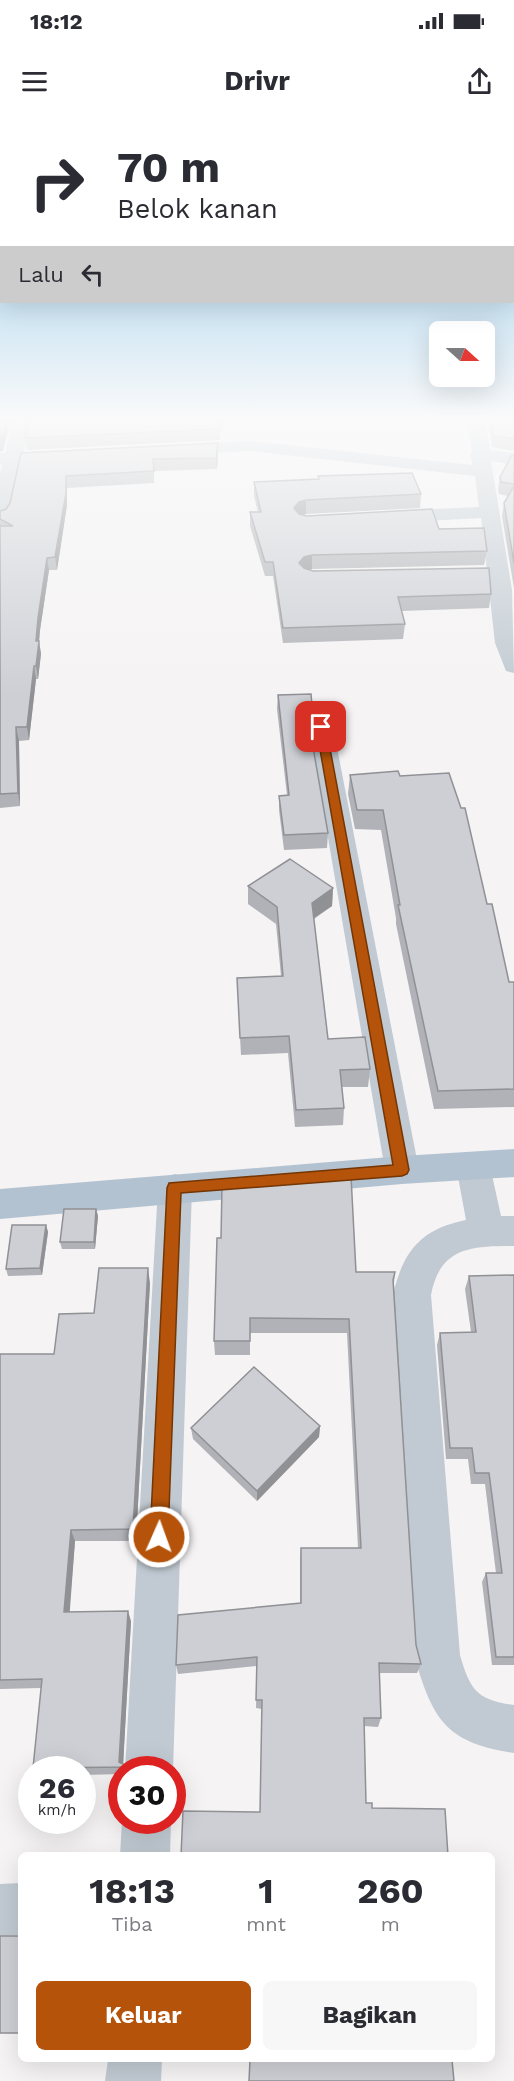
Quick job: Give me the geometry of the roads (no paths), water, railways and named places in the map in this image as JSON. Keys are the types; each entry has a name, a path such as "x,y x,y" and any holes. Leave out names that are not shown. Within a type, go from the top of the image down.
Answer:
{"main road":[{"path":"0,1204 174,1188 514,1163"}],"street":[{"path":"375,518 423,512"},
{"path":"496,512 504,545 505,585 514,666"},
{"path":"475,574 505,585"},
{"path":"321,727 402,1170"},
{"path":"473,1166 500,1231 454,1238 431,1251 419,1268 412,1295 437,1655 446,1690 465,1715 514,1729"},
{"path":"149,1756 174,1188"},
{"path":"145,1852 146,1834"},
{"path":"0,1910 18,1909"},
{"path":"134,2081 135,2062"}]}
